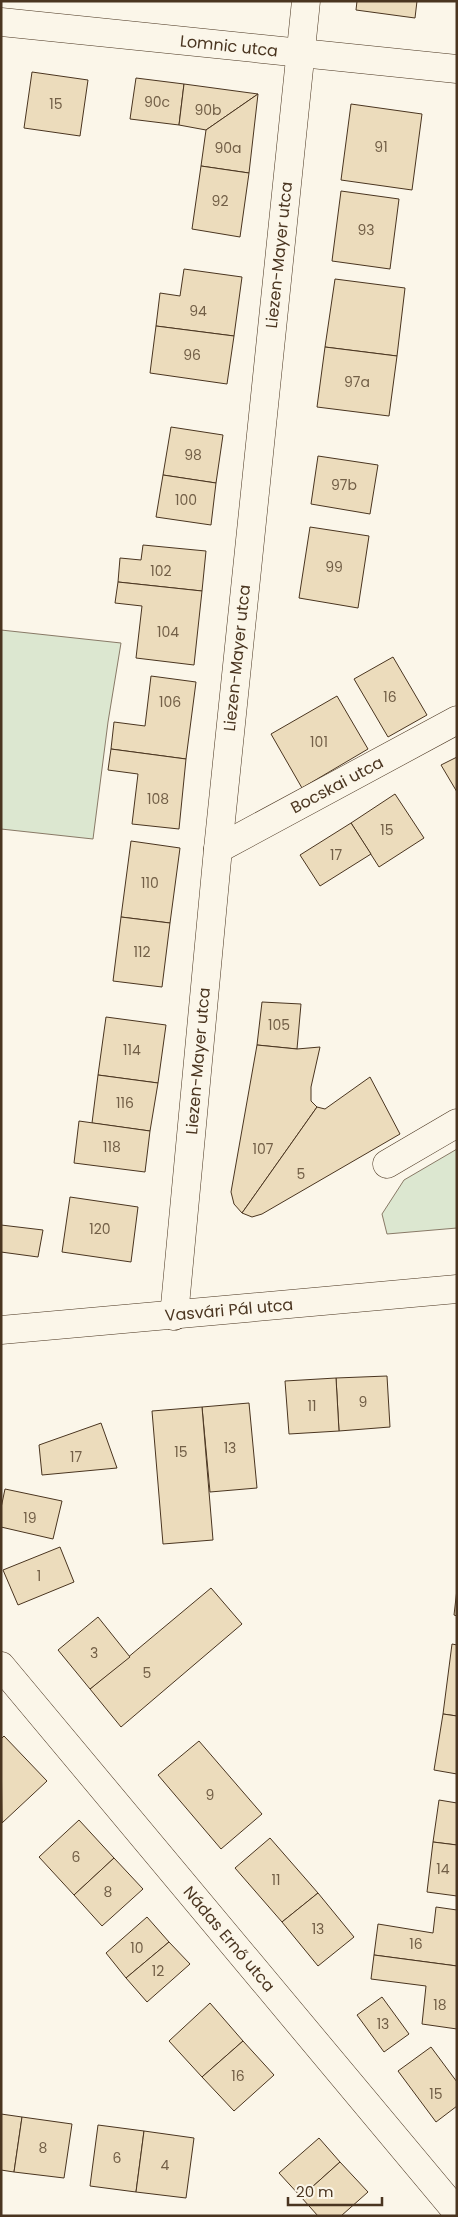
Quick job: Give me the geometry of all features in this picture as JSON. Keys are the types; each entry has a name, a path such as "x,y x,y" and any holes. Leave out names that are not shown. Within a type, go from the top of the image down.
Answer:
{"street":[{"name":"Liezen-Mayer utca","path":"174,1316 218,849 306,1"},
{"name":"Lomnic utca","path":"1,22 457,69"},
{"name":"Bocskai utca","path":"218,849 457,720"},
{"path":"387,1164 457,1123"},
{"name":"Vasvári Pál utca","path":"1,1330 174,1316 457,1289"},
{"name":"Nádas Ernő utca","path":"1,1666 457,2212"}],"green space":[{"path":"1,630 121,643 108,722 93,839 1,829"},
{"path":"457,1149 457,1228 387,1234 382,1214 404,1180"}],"building":[{"path":"357,1 417,1 415,18 356,10"},
{"path":"32,72 88,80 80,136 24,128"},
{"path":"136,78 184,84 179,125 130,119"},
{"path":"184,84 258,94 206,130 179,125"},
{"path":"258,94 249,173 201,166 206,130"},
{"path":"351,104 422,114 412,190 341,180"},
{"path":"201,166 249,173 240,237 192,229"},
{"path":"341,191 399,199 390,269 332,261"},
{"path":"184,269 242,277 234,336 156,326 160,293 180,296"},
{"path":"335,279 405,288 397,356 325,347"},
{"path":"156,326 234,336 227,384 150,373"},
{"path":"325,347 397,356 389,416 317,407"},
{"path":"171,427 223,435 216,483 163,475"},
{"path":"318,456 378,465 370,514 311,504"},
{"path":"163,475 216,483 211,525 156,517"},
{"path":"310,527 369,536 358,608 299,598"},
{"path":"143,545 206,551 202,591 118,582 120,558 141,560"},
{"path":"118,582 202,591 194,665 136,658 142,606 115,603"},
{"path":"393,657 427,715 388,737 354,679"},
{"path":"151,676 196,682 186,759 111,749 114,722 145,726"},
{"path":"337,696 368,749 302,788 271,734"},
{"path":"111,749 186,759 179,829 132,824 138,774 108,770"},
{"path":"457,757 457,792 441,765"},
{"path":"395,794 424,838 379,867 351,823"},
{"path":"351,823 371,854 320,886 300,855"},
{"path":"131,841 180,848 170,923 121,917"},
{"path":"121,917 170,923 162,987 113,981"},
{"path":"262,1002 301,1004 297,1049 257,1045"},
{"path":"106,1017 166,1025 158,1083 98,1075"},
{"path":"257,1045 297,1049 320,1047 311,1087 311,1101 317,1107 242,1213 234,1204 231,1192"},
{"path":"98,1075 158,1083 150,1131 92,1123"},
{"path":"370,1077 400,1134 262,1214 252,1217 242,1213 317,1107 325,1109"},
{"path":"79,1121 150,1131 145,1172 74,1163"},
{"path":"70,1197 138,1207 131,1262 62,1252"},
{"path":"1,1225 43,1230 38,1257 1,1252"},
{"path":"387,1376 390,1427 339,1431 336,1378"},
{"path":"336,1378 339,1431 289,1434 285,1381"},
{"path":"249,1403 257,1488 210,1492 202,1407"},
{"path":"202,1407 213,1540 163,1544 152,1411"},
{"path":"101,1423 117,1468 42,1475 39,1445"},
{"path":"5,1489 62,1501 53,1539 1,1527 1,1508"},
{"path":"60,1547 74,1582 18,1605 3,1570"},
{"path":"211,1588 242,1624 121,1727 90,1689"},
{"path":"457,1589 457,1616 454,1615"},
{"path":"98,1617 130,1657 90,1689 58,1650"},
{"path":"452,1644 457,1645 457,1716 443,1714"},
{"path":"443,1714 457,1716 457,1774 434,1770"},
{"path":"4,1736 47,1781 2,1823 1,1739"},
{"path":"199,1741 262,1814 221,1849 158,1775"},
{"path":"439,1800 457,1803 457,1845 433,1842"},
{"path":"79,1820 114,1858 74,1895 39,1857"},
{"path":"270,1838 318,1893 282,1922 235,1868"},
{"path":"433,1842 457,1845 457,1896 427,1892"},
{"path":"114,1858 143,1889 102,1926 74,1895"},
{"path":"318,1893 354,1937 318,1966 282,1922"},
{"path":"436,1907 457,1910 457,1966 374,1955 378,1924 433,1933"},
{"path":"147,1917 169,1942 126,1978 106,1953"},
{"path":"169,1942 190,1964 147,2002 126,1978"},
{"path":"374,1955 457,1966 457,2029 422,2024 426,1986 371,1979"},
{"path":"382,1997 409,2034 384,2052 357,2015"},
{"path":"210,2003 243,2041 202,2077 169,2041"},
{"path":"243,2041 274,2075 234,2111 202,2077"},
{"path":"431,2047 457,2082 457,2106 436,2122 398,2071"},
{"path":"1,2114 22,2117 14,2172 1,2170"},
{"path":"22,2117 72,2124 64,2178 14,2172"},
{"path":"98,2125 144,2131 136,2192 90,2186"},
{"path":"144,2131 194,2138 186,2198 136,2192"},
{"path":"319,2138 340,2162 301,2197 279,2173"},
{"path":"340,2162 368,2192 341,2216 318,2216 301,2197"}]}
